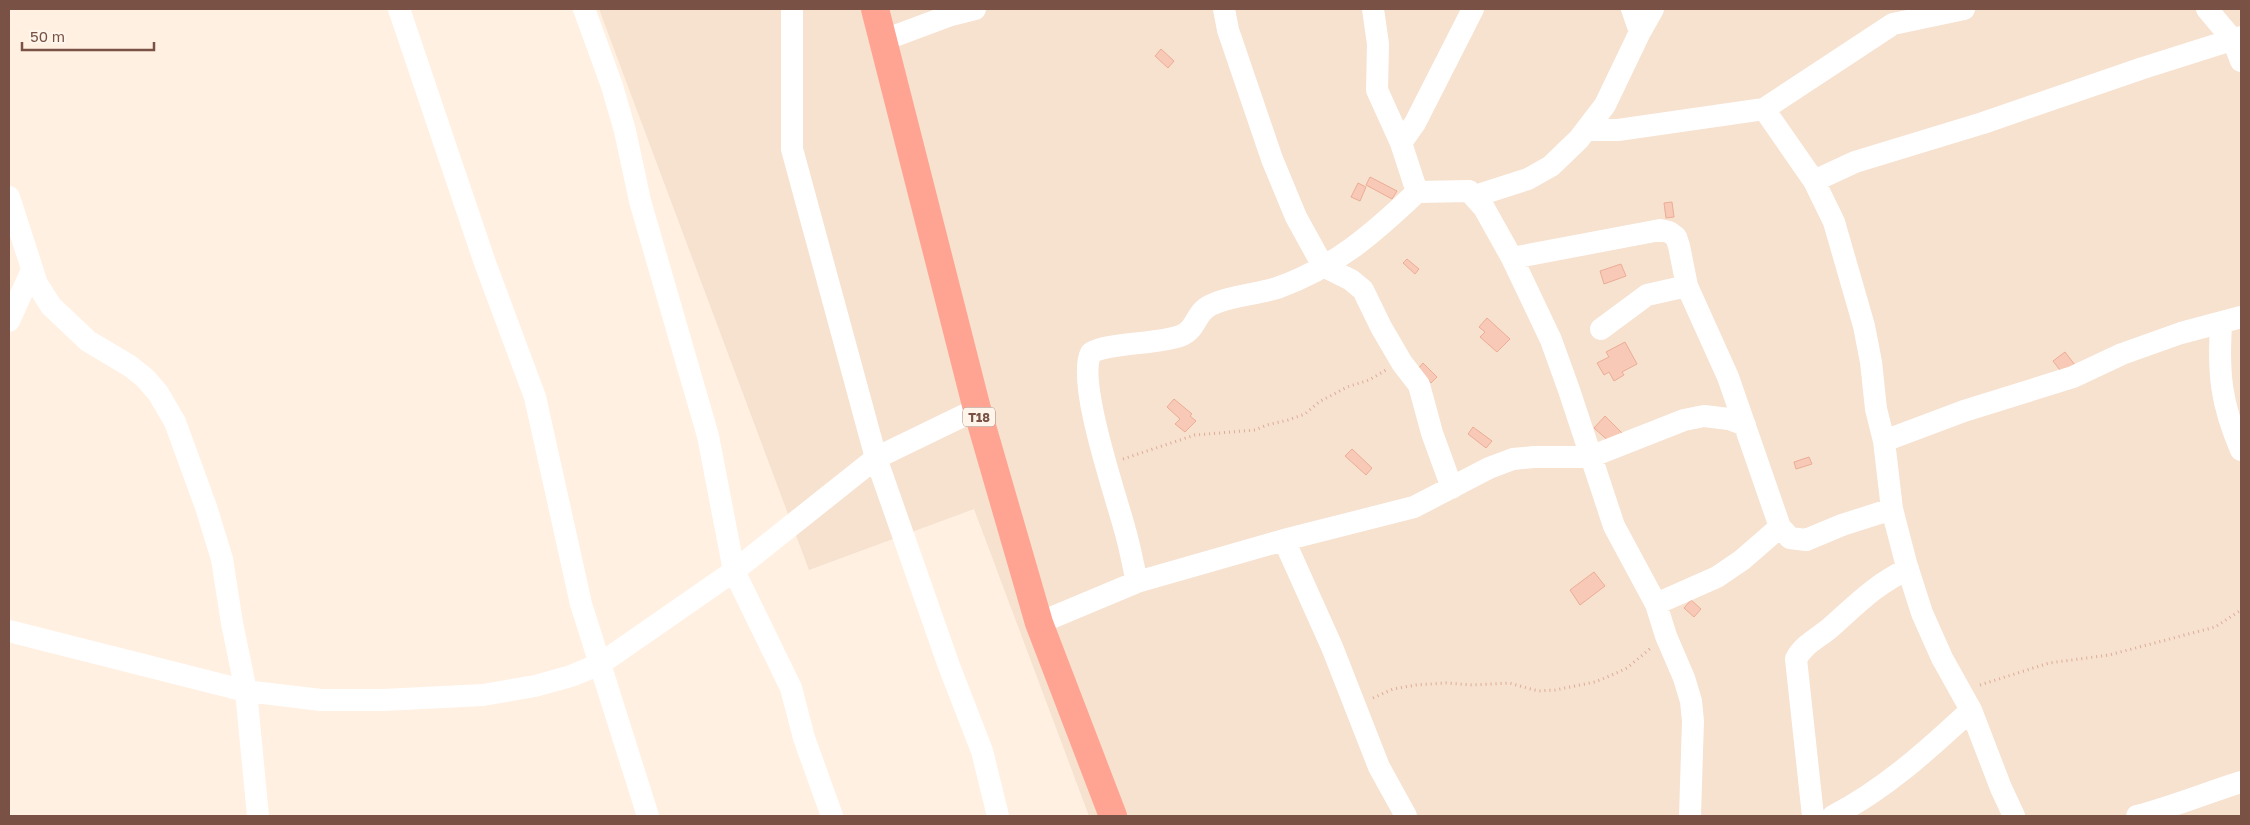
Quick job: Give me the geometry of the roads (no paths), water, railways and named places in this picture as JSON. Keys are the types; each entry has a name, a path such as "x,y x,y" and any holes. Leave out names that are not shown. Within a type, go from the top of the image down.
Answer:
{"highway":[{"name":"T18","path":"875,9 977,409 1040,622 1113,816"}],"street":[{"path":"399,9 485,263 535,397 582,604 648,816"},
{"path":"584,9 612,86 625,131 640,201 708,436 734,571 791,688 799,712 804,738 832,816"},
{"path":"792,9 792,149 876,458 949,666 982,751 998,816"},
{"path":"884,40 951,15 975,9"},
{"path":"1224,9 1228,30 1272,160 1296,216 1323,266 1351,280 1363,290 1402,363 1419,385 1432,433 1452,488"},
{"path":"1374,9 1378,44 1377,90 1401,143 1417,192"},
{"path":"1401,143 1415,123 1473,9"},
{"path":"1632,9 1640,32"},
{"path":"1475,196 1528,179 1551,166 1579,139 1605,105 1653,9"},
{"path":"1586,130 1618,130 1764,109 1897,16 1964,9"},
{"path":"2207,9 2237,39 2241,61"},
{"path":"1814,181 1855,162 2010,114 2143,68 2237,39"},
{"path":"1764,109 1814,181 1834,222 1864,326 1871,362 1876,409 1884,441 1892,509 1908,569 1922,613 1942,658 1971,710 2001,788 2014,816"},
{"path":"1137,582 1126,531 1092,412 1088,365 1091,353 1093,351 1179,337 1192,329 1199,313 1210,305 1228,298 1276,288 1310,275 1374,233 1417,192 1470,191 1475,196 1512,258 1550,340 1569,390 1614,526 1656,604 1666,636 1684,678 1691,700 1694,721 1687,814"},
{"path":"9,197 37,284 51,306 88,341 130,366 145,378 158,393 175,422 206,507 222,559 232,623 246,691 258,816"},
{"path":"1512,258 1660,230 1669,232 1676,237 1680,246 1687,286 1728,377 1780,527 1790,538 1806,540 1842,525 1892,509"},
{"path":"9,321 32,270"},
{"path":"1601,329 1647,296 1687,286"},
{"path":"1884,441 1964,411 2073,377 2130,351 2231,320"},
{"path":"2231,320 2219,361 2232,404 2241,450"},
{"path":"9,631 246,691 321,700 383,700 483,695 536,686 570,676 600,664 734,571 876,458 977,409"},
{"path":"1040,622 1137,582 1284,540 1414,507 1489,468 1513,459 1534,457 1590,458 1684,420 1704,416 1730,419 1746,425"},
{"path":"1656,604 1717,577 1742,560 1780,527"},
{"path":"1284,540 1380,767 1406,816"},
{"path":"1812,816 1796,659 1800,651 1829,629 1871,590 1889,578 1908,569"},
{"path":"1833,816 1860,802 1883,786 1936,743 1971,710"},
{"path":"2137,816 2173,806 2241,782"}]}
